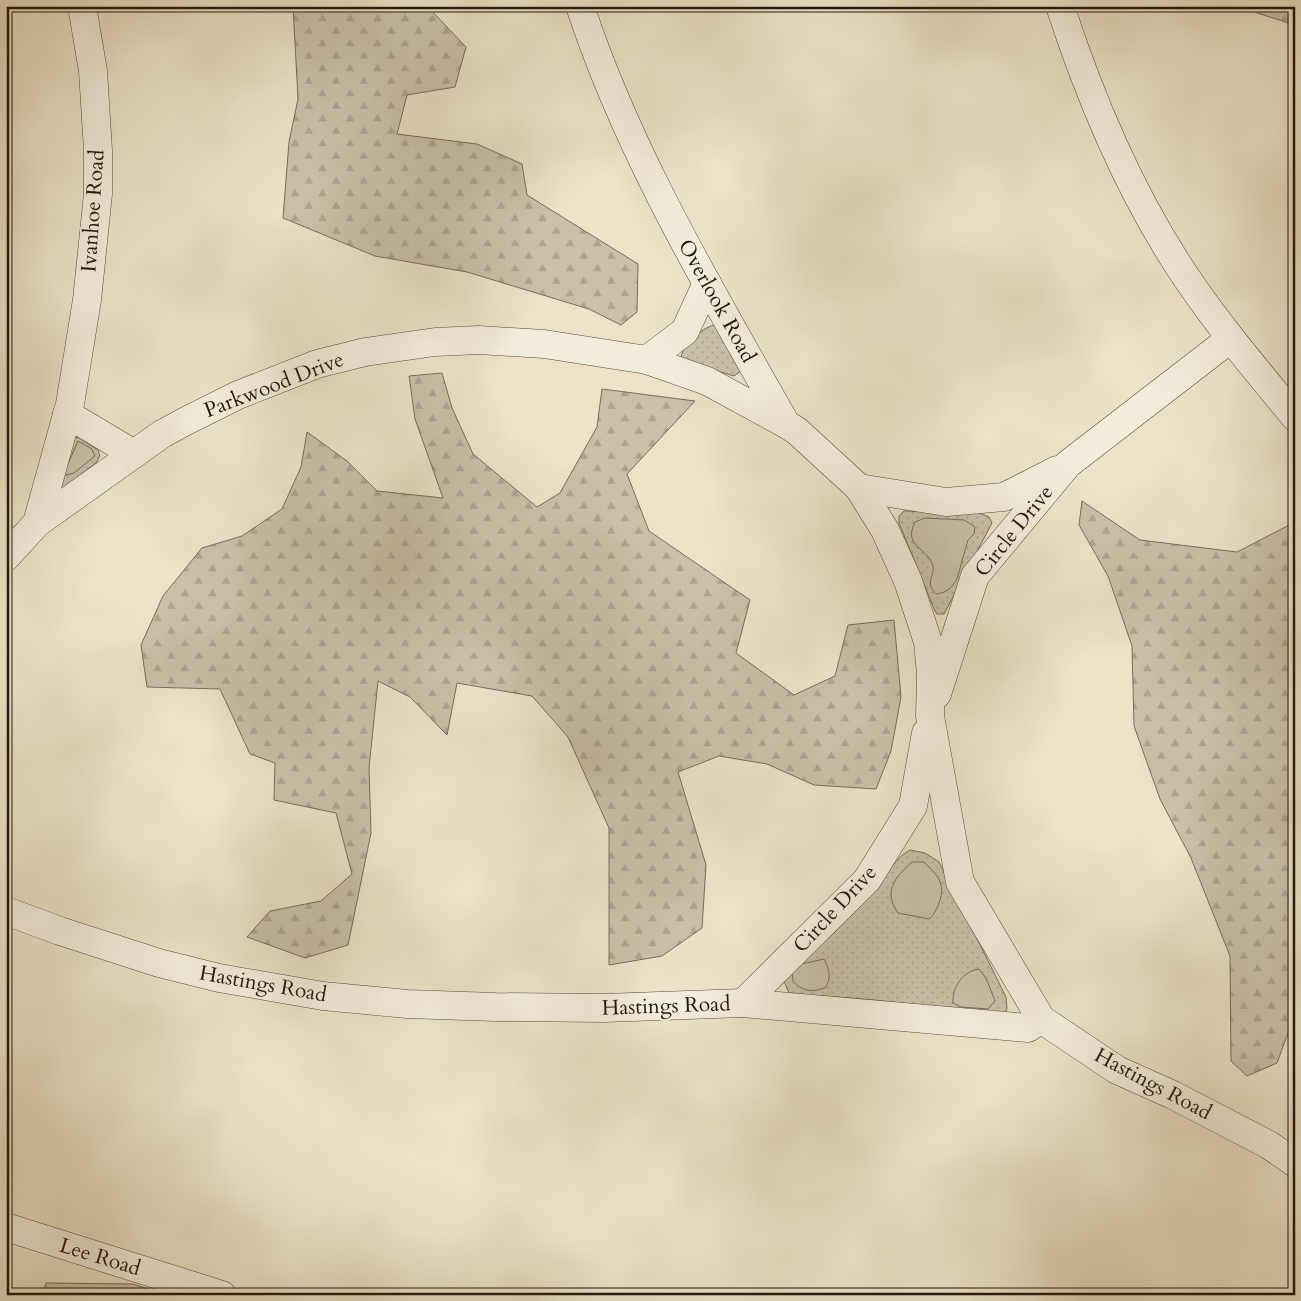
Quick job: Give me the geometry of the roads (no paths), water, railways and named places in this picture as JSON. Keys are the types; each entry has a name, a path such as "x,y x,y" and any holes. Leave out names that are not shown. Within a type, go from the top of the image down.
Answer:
{"street":[{"name":"Ivanhoe Road","path":"37,524 67,414 87,300 98,194 98,150 93,70 82,6"},
{"name":"Overlook Road","path":"580,6 597,57 646,169 786,424 797,431 859,488 885,530 900,565"},
{"path":"1060,6 1079,64 1103,122 1142,203 1185,276 1230,340 1295,417"},
{"path":"647,360 685,330 707,283"},
{"name":"Parkwood Drive","path":"6,557 37,524 134,454 186,421 238,394 317,364 366,352 434,342 479,340 544,344 647,360 707,381 786,424"},
{"name":"Circle Drive","path":"859,488 946,502 1004,498 1068,464 1230,340"},
{"path":"67,414 134,454"},
{"name":"Circle Drive","path":"743,1003 867,880 913,806 930,716 976,576 1068,464"},
{"name":"Circle Drive","path":"900,565 908,581 928,642 931,674 930,716 960,882 1042,1018"},
{"name":"Hastings Road","path":"6,910 60,931 158,964 219,978 323,996 407,1004 495,1007 604,1008 743,1003 1028,1028 1042,1018 1117,1070 1173,1095 1269,1145 1295,1163"},
{"name":"Lee Road","path":"8,1235 222,1295"}]}
